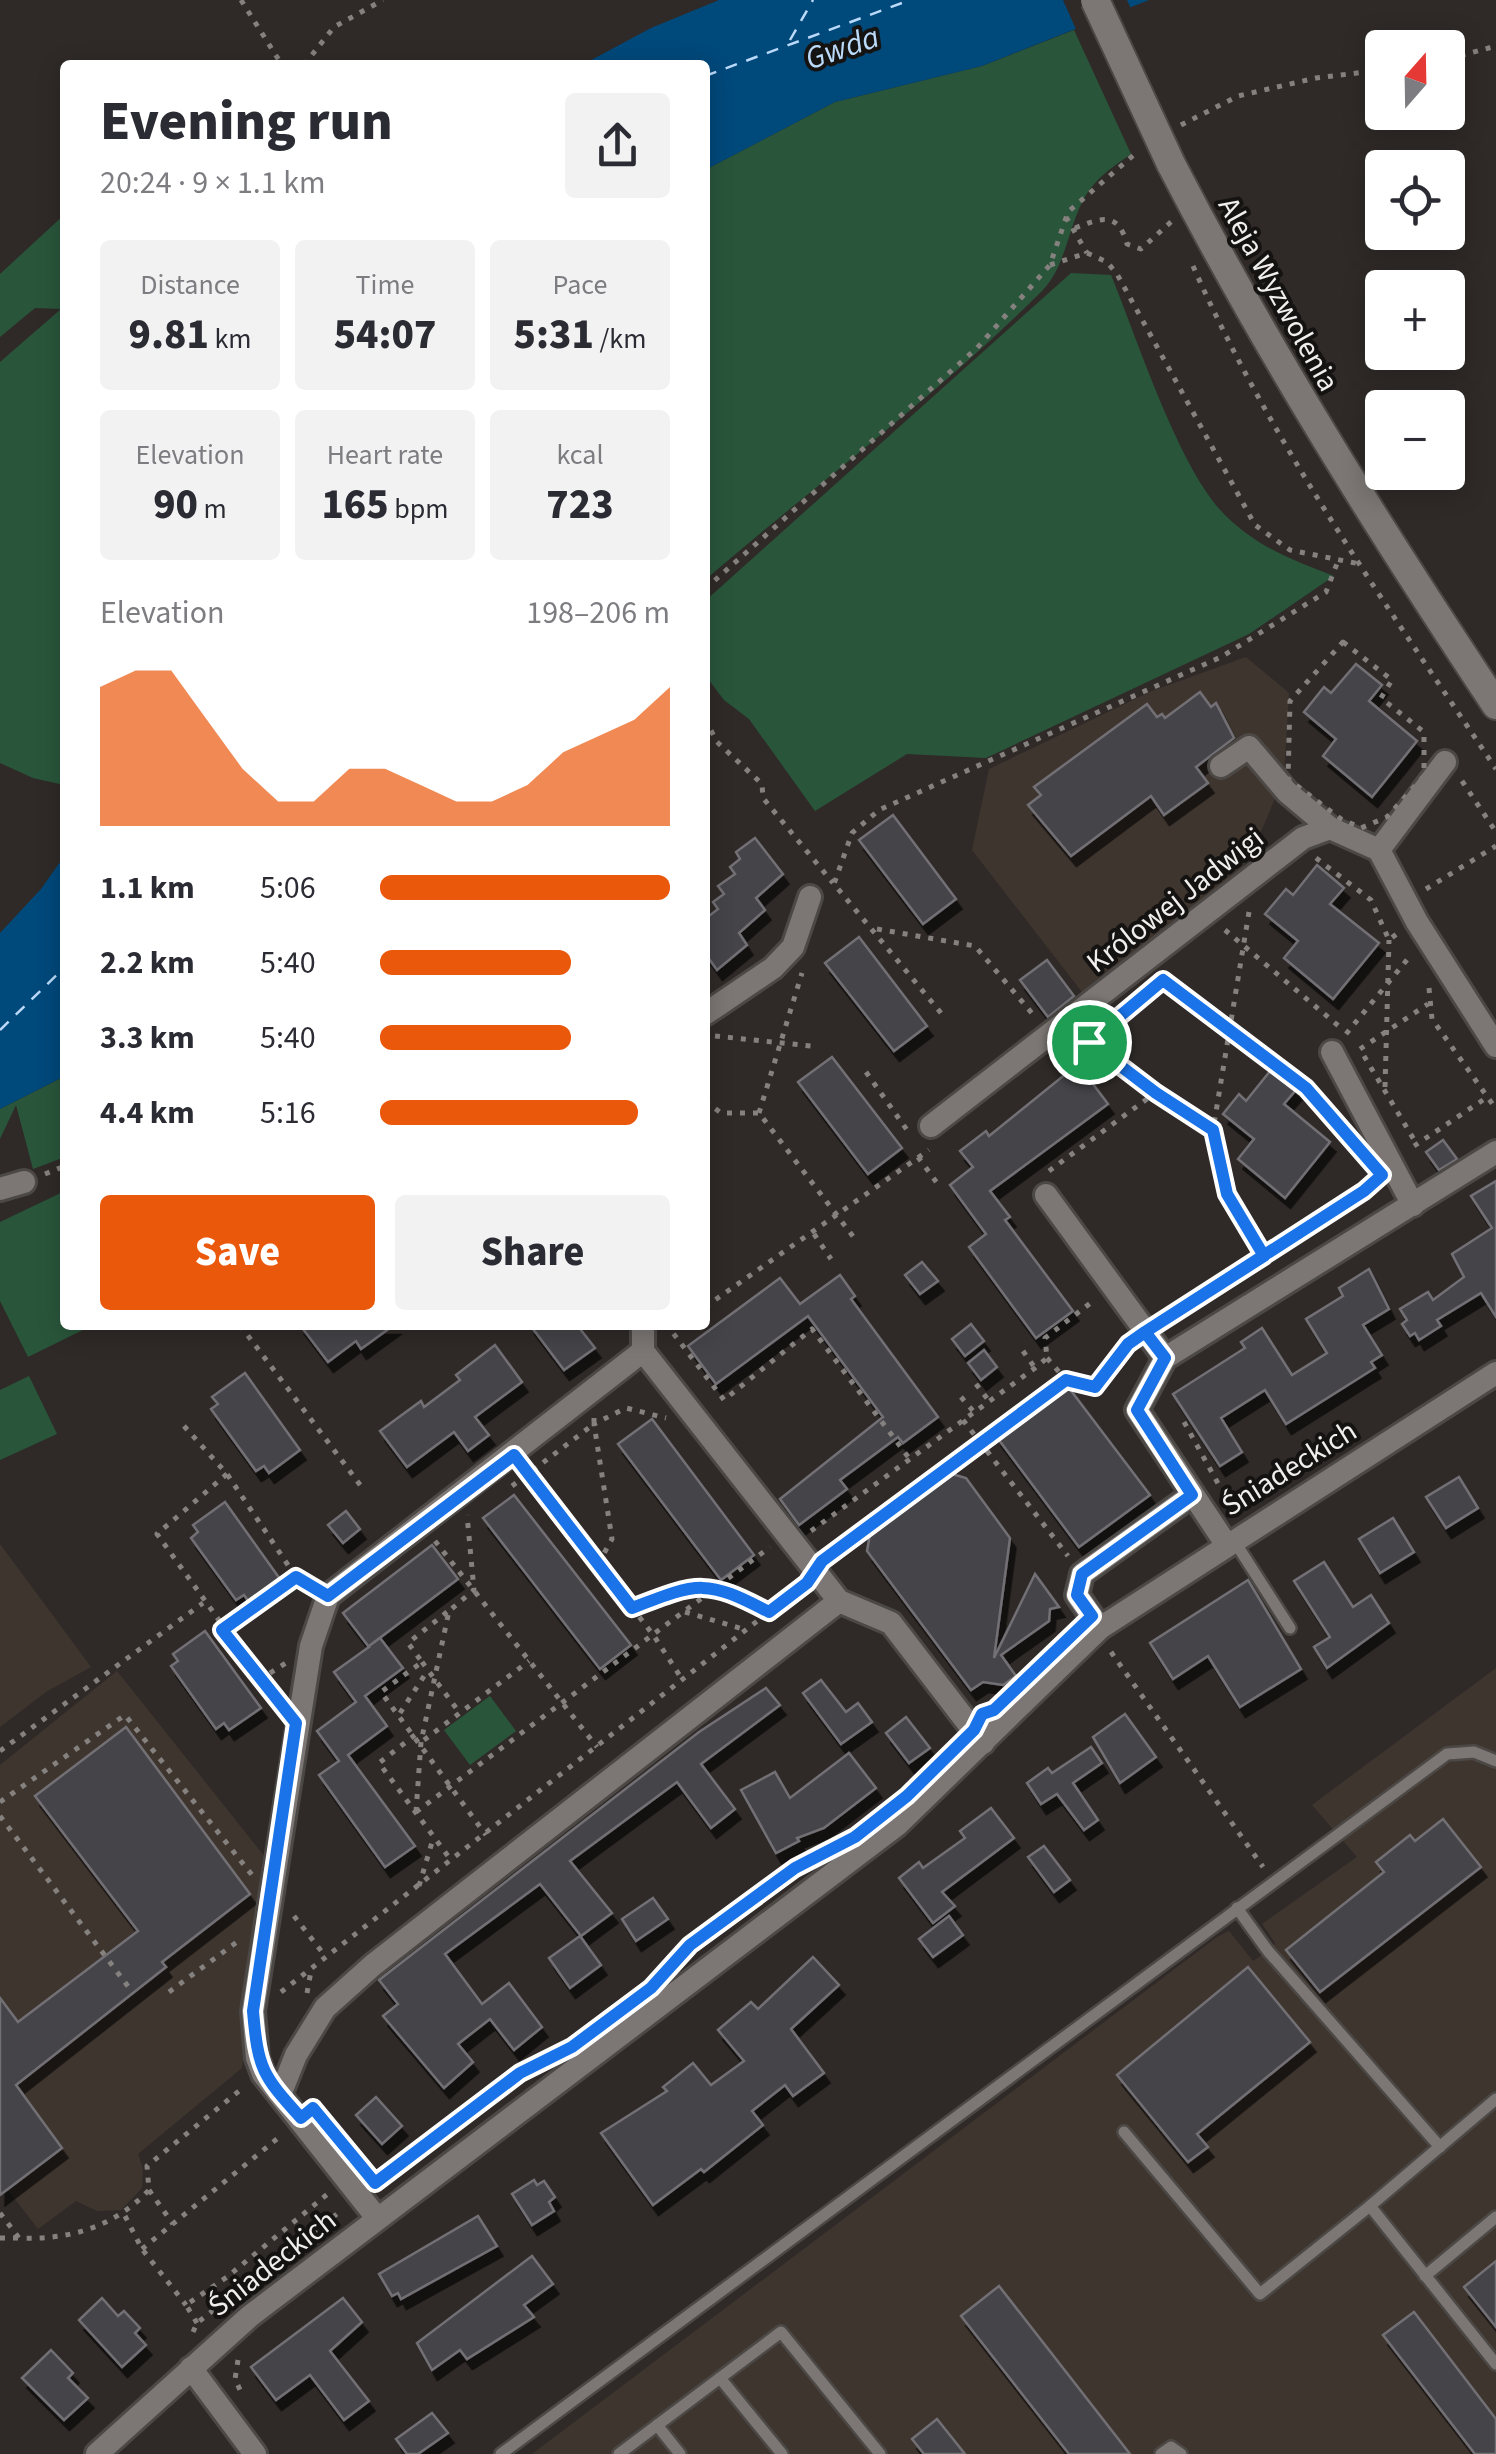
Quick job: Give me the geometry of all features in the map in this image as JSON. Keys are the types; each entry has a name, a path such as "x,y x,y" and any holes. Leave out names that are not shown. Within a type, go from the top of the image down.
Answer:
{"street":[{"name":"Aleja Wyzwolenia","path":"1095,0 1171,164 1250,314 1330,450 1496,705"},
{"path":"1220,766 1249,747 1287,792 1330,828 1379,850 1417,922 1496,1046"},
{"path":"1379,850 1440,768"},
{"name":"Królowej Jadwigi","path":"928,1139 1051,1035 1303,838 1330,828"},
{"path":"710,1011 774,968 793,948 819,898"},
{"path":"1332,1052 1413,1205"},
{"path":"1230,1542 1192,1495 1137,1410 1165,1358 1496,1152"},
{"path":"0,1189 24,1182"},
{"path":"1046,1195 1165,1358"},
{"path":"643,1330 643,1351 839,1601 890,1624 983,1743"},
{"path":"378,2218 263,2074 257,2058 253,2011 263,1883 312,1646 328,1596 466,1494 643,1351"},
{"name":"Śniadeckich","path":"97,2454 191,2368 378,2218 870,1846 928,1798 1095,1633 1496,1373"},
{"path":"1095,1633 1077,1595 1082,1574 1192,1495"},
{"path":"280,2095 296,2054 326,2008 361,1976 839,1601"},
{"path":"191,2368 255,2454"}],"lane":[{"path":"1230,1542 1290,1628"},
{"path":"502,2454 1447,1754 1474,1752 1496,1761"},
{"path":"1237,1908 1268,1951 1440,2146"},
{"path":"1124,2132 1260,2294 1496,2099"},
{"path":"1370,2206 1496,2364"},
{"path":"1425,2276 1496,2217"},
{"path":"619,2454 781,2332 880,2454"},
{"path":"720,2378 782,2454"},
{"path":"657,2425 680,2454"},
{"path":"1162,2454 1171,2447 1180,2454"}],"path":[{"path":"241,0 279,60"},
{"path":"308,60 334,27 382,0"},
{"path":"1465,54 1496,46"},
{"path":"1212,110 1238,96 1316,78 1365,72"},
{"path":"710,585 977,348 1050,265 1066,216 1135,154"},
{"path":"1165,204 1180,236"},
{"path":"1066,216 1087,253 1107,262 1126,286 1255,525 1290,550 1360,564"},
{"path":"1076,228 1106,217 1122,224 1127,244 1141,249 1173,220"},
{"path":"1186,252 1247,380 1360,564 1496,769"},
{"path":"1050,265 1087,253"},
{"path":"819,898 834,884 852,833 879,810 1221,657 1326,592 1338,562"},
{"path":"1343,642 1392,680 1381,698 1424,732 1424,776 1388,817 1361,828 1341,819 1288,779 1290,701 1343,642"},
{"path":"710,729 717,742 762,784 764,798 941,1013"},
{"path":"1440,768 1462,781 1496,832"},
{"path":"1422,892 1496,846"},
{"path":"1309,854 1371,900 1389,940 1385,1090"},
{"path":"1210,942 1250,904 1213,1130 1227,1194 1264,1256"},
{"path":"874,929 974,946 1051,1035"},
{"path":"1389,940 1400,932 1420,968"},
{"path":"1306,1088 1411,955"},
{"path":"759,1114 804,967"},
{"path":"1042,1072 1089,1042 1178,967"},
{"path":"1163,980 1306,1088 1357,1146"},
{"path":"1429,982 1432,1018 1496,1110"},
{"path":"1360,1049 1428,1004"},
{"path":"710,1036 811,1046"},
{"path":"1089,1042 1213,1130"},
{"path":"866,1072 908,1131"},
{"path":"1110,1285 1045,1338 1047,1358 1066,1380 1095,1387 1128,1344 1392,1170 1416,1143 1486,1098"},
{"path":"710,1105 721,1114 759,1114"},
{"path":"759,1114 855,1240"},
{"path":"710,1304 918,1158 928,1139"},
{"path":"918,1158 928,1139"},
{"path":"918,1158 937,1183"},
{"path":"814,1234 831,1259"},
{"path":"676,1330 673,1332 724,1400 812,1329 909,1458"},
{"path":"244,1330 364,1490"},
{"path":"1023,1351 1035,1368"},
{"path":"416,1812 720,1586 909,1458 1047,1358"},
{"path":"253,2011 418,1889 743,1629 807,1583 815,1570 1066,1380"},
{"path":"976,1384 989,1401"},
{"path":"961,1397 974,1412"},
{"path":"598,1564 612,1539 594,1424 614,1418 626,1408 702,1426"},
{"path":"963,1420 1082,1574"},
{"path":"1184,1422 1221,1488"},
{"path":"184,1426 227,1474 296,1577 328,1596"},
{"path":"514,1455 682,1678"},
{"path":"227,1474 157,1534 202,1603 296,1723"},
{"path":"466,1494 474,1590"},
{"path":"423,1526 597,1747"},
{"path":"222,1630 296,1577"},
{"path":"632,1608 677,1590 720,1586 769,1612"},
{"path":"459,1713 408,1643 474,1590"},
{"path":"0,1751 202,1603"},
{"path":"416,1812 421,1742 449,1611"},
{"path":"685,1612 743,1629"},
{"path":"1095,1633 1118,1658 1274,1882"},
{"path":"421,1742 530,1661"},
{"path":"422,1662 381,1692 486,1835"},
{"path":"399,1715 428,1670"},
{"path":"0,1802 124,1714 326,1956"},
{"path":"415,1735 380,1763 451,1860"},
{"path":"0,1816 133,1992"},
{"path":"418,1889 434,1839"},
{"path":"677,1960 690,1945 810,1860"},
{"path":"169,1992 247,1934 245,1950"},
{"path":"375,2183 520,2073 556,2054"},
{"path":"173,2224 149,2190 147,2166 263,2074"},
{"path":"142,2249 301,2118"},
{"path":"0,2238 62,2240 125,2216 149,2190"},
{"path":"125,2216 142,2249 197,2323 346,2207 334,2190 227,2277 186,2305"},
{"path":"0,2213 19,2238"},
{"path":"227,2277 238,2290"}],"shaded area":[{"path":"1246,657 1289,693 1284,776 1264,825 1244,866 1085,996 972,850 989,769 1152,691"},
{"path":"0,1544 91,1667 46,1692 0,1727"},
{"path":"1496,1668 1496,2454 532,2454 1217,1937 1229,1931 1253,1961 1268,1951 1275,1943 1262,1924 1357,1857 1312,1805"},
{"path":"117,1671 269,1862 242,2068 138,2154 143,2169 142,2188 121,2210 97,2211 76,2201 38,2229 8,2190 0,2195 0,1765"}],"green space":[{"path":"1074,30 1131,154 1101,177 1086,195 1062,257 1042,291 961,367 710,576 710,167 835,102 982,66"},
{"path":"60,219 60,309 35,308 0,337 0,274"},
{"path":"1071,273 1111,275 1176,438 1210,497 1227,517 1264,545 1334,576 1249,634 986,758 907,754 815,811 749,719 724,700 710,682 710,597"},
{"path":"60,310 60,784 33,778 0,763 0,362"},
{"path":"60,1079 60,1159 33,1169 16,1105 0,1139 0,1109"},
{"path":"60,1193 60,1330 83,1330 28,1357 0,1301 0,1222"},
{"path":"29,1376 57,1434 0,1460 0,1390"},
{"path":"490,1696 516,1731 470,1765 444,1730"}],"water":[{"name":"Gwda","path":"719,0 1149,0 982,66 835,102 710,167 710,60 591,60 651,28"},
{"path":"60,862 60,1079 0,1109 0,933"}],"pier":[{"path":"1063,0 1127,0 1132,11 1078,34"}],"building":[{"path":"1356,664 1382,685 1369,701 1417,741 1372,797 1323,756 1336,739 1304,712 1324,687 1331,693"},
{"path":"1200,692 1211,707 1216,703 1234,738 1196,767 1208,783 1164,815 1151,796 1071,856 1028,805 1041,795 1034,787 1147,704 1157,717 1162,714 1165,718"},
{"path":"893,815 956,899 923,924 859,840"},
{"path":"755,838 783,874 756,898 765,910 739,933 747,945 717,970 710,960 710,915 718,909 713,902 724,894 718,886 735,874 730,867 740,859 736,852"},
{"path":"1317,865 1344,888 1330,904 1379,943 1333,999 1284,958 1298,941 1265,914 1286,889 1293,895"},
{"path":"859,937 927,1026 894,1051 825,963"},
{"path":"1047,960 1074,996 1048,1017 1020,980"},
{"path":"832,1057 902,1148 868,1174 798,1082"},
{"path":"1078,1064 1108,1104 990,1191 1010,1217 1005,1220 1073,1311 1036,1338 969,1247 986,1234 950,1185 973,1167 960,1151 986,1131 989,1136"},
{"path":"1271,1070 1296,1090 1284,1104 1330,1142 1285,1198 1238,1159 1254,1139 1223,1114 1239,1094 1246,1101"},
{"path":"1443,1140 1457,1159 1439,1170 1426,1152"},
{"path":"1496,1181 1496,1317 1481,1293 1437,1320 1441,1326 1419,1340 1415,1333 1410,1336 1402,1324 1407,1320 1400,1309 1428,1292 1433,1300 1464,1277 1452,1254 1492,1228 1471,1196"},
{"path":"922,1262 938,1281 920,1294 905,1275"},
{"path":"1369,1269 1389,1309 1363,1325 1382,1355 1371,1362 1375,1368 1286,1424 1265,1390 1221,1418 1242,1452 1220,1466 1173,1394 1245,1348 1241,1342 1262,1328 1292,1375 1327,1353 1306,1319 1343,1296 1339,1288"},
{"path":"840,1275 855,1296 851,1299 938,1417 903,1443 898,1437 840,1480 847,1489 799,1525 780,1499 883,1417 808,1316 716,1384 688,1346 780,1278 800,1304"},
{"path":"971,1324 984,1341 965,1356 952,1339"},
{"path":"304,1330 387,1330 361,1349 356,1341 328,1362"},
{"path":"534,1330 581,1330 595,1348 564,1370"},
{"path":"495,1345 522,1382 475,1417 489,1435 468,1451 454,1432 407,1467 380,1431 421,1401 424,1407 460,1380 456,1375"},
{"path":"984,1350 997,1367 981,1380 968,1363"},
{"path":"245,1373 300,1450 269,1473 264,1466 256,1471 211,1409 218,1404 212,1397"},
{"path":"1066,1384 1150,1495 1079,1547 996,1436"},
{"path":"652,1419 754,1555 721,1580 618,1444"},
{"path":"952,1474 966,1478 1010,1538 994,1658 1035,1574 1059,1607 1050,1609 1049,1621 1001,1655 1016,1676 1003,1685 983,1682 971,1690 867,1551 870,1534"},
{"path":"1459,1477 1478,1508 1446,1528 1426,1497"},
{"path":"514,1495 631,1645 600,1669 483,1518"},
{"path":"225,1502 280,1579 249,1602 244,1595 236,1600 191,1538 198,1532 193,1525"},
{"path":"346,1511 360,1529 343,1543 328,1525"},
{"path":"1393,1518 1414,1552 1380,1573 1359,1539"},
{"path":"432,1545 458,1579 369,1646 380,1638 403,1668 365,1696 387,1726 348,1755 415,1846 385,1867 319,1775 339,1761 317,1731 356,1702 334,1672 369,1647 343,1613"},
{"path":"1324,1562 1353,1607 1371,1595 1389,1623 1327,1668 1314,1647 1330,1637 1294,1581"},
{"path":"1248,1580 1301,1669 1240,1707 1208,1656 1173,1679 1150,1643"},
{"path":"205,1631 261,1708 229,1730 224,1723 216,1729 171,1666 178,1661 173,1654"},
{"path":"821,1680 846,1712 858,1703 872,1722 841,1744 803,1693"},
{"path":"766,1688 780,1705 701,1764 735,1809 711,1828 677,1782 570,1861 612,1913 581,1936 540,1884 445,1954 482,2004 509,1983 542,2027 514,2050 490,2019 458,2044 473,2062 444,2088 383,2016 398,2004 379,1980 699,1732"},
{"path":"1125,1714 1156,1757 1120,1783 1093,1737"},
{"path":"906,1717 930,1748 909,1763 886,1733"},
{"path":"126,1727 250,1894 162,1962 166,1967 16,2085 62,2148 0,2195 0,1998 18,2022 138,1931 35,1796"},
{"path":"1091,1747 1102,1763 1073,1783 1098,1820 1084,1830 1057,1794 1041,1804 1027,1783 1048,1768 1052,1773"},
{"path":"849,1753 876,1788 824,1828 797,1838 799,1841 776,1853 741,1790 775,1772 790,1798"},
{"path":"991,1808 1014,1838 942,1892 955,1906 933,1923 899,1878 919,1862 923,1868 965,1838 960,1831"},
{"path":"1443,1819 1481,1867 1320,1992 1286,1950 1384,1872 1376,1862 1410,1835 1415,1841"},
{"path":"1044,1846 1070,1880 1054,1892 1028,1857"},
{"path":"653,1898 668,1919 636,1941 622,1919"},
{"path":"949,1916 963,1935 933,1957 919,1939"},
{"path":"580,1936 601,1965 570,1988 549,1958"},
{"path":"813,1957 839,1985 791,2029 824,2073 793,2096 785,2085 752,2111 763,2125 704,2172 701,2169 653,2205 601,2133 667,2091 663,2087 693,2063 711,2085 744,2061 718,2030 751,2002 758,2009"},
{"path":"1248,1967 1310,2042 1197,2134 1208,2147 1188,2162 1117,2075"},
{"path":"376,2097 402,2126 382,2144 356,2115"},
{"path":"534,2180 537,2185 544,2181 555,2197 549,2202 554,2211 532,2225 512,2194"},
{"path":"478,2216 497,2246 401,2299 398,2293 392,2296 379,2274"},
{"path":"532,2256 553,2284 524,2305 534,2317 467,2359 460,2350 432,2370 417,2343"},
{"path":"1496,2261 1496,2327 1464,2287"},
{"path":"999,2286 1130,2454 1069,2454 961,2316"},
{"path":"102,2298 118,2316 124,2311 140,2328 135,2333 146,2345 122,2367 79,2320"},
{"path":"343,2298 362,2322 330,2351 369,2401 344,2420 310,2375 276,2400 251,2367"},
{"path":"1414,2312 1496,2419 1496,2454 1475,2454 1383,2335"},
{"path":"51,2350 73,2373 68,2378 88,2398 64,2420 22,2378"},
{"path":"432,2413 448,2433 418,2454 407,2454 396,2439"},
{"path":"937,2419 965,2454 924,2454 912,2439"}],"ferry route":[{"path":"790,40 813,0"},
{"path":"710,74 910,0"},
{"path":"0,1030 60,972"}],"route":[{"path":"1089,1042 1163,980 1306,1088 1382,1175 1375,1184 1264,1256 1145,1332 1165,1358 1137,1410 1192,1495 1082,1574 1077,1595 1092,1616 994,1710 982,1714 974,1730 907,1796 855,1837 795,1868 690,1945 651,1988 572,2047 520,2073 375,2183 313,2108 301,2118 263,2074 257,2058 253,2011 296,1723 222,1630 296,1577 328,1596 514,1455 632,1608 677,1590 720,1586 769,1612 807,1583 822,1561 1066,1380 1095,1387 1128,1344 1145,1332 1264,1256 1227,1194 1213,1130 1089,1042"}]}
